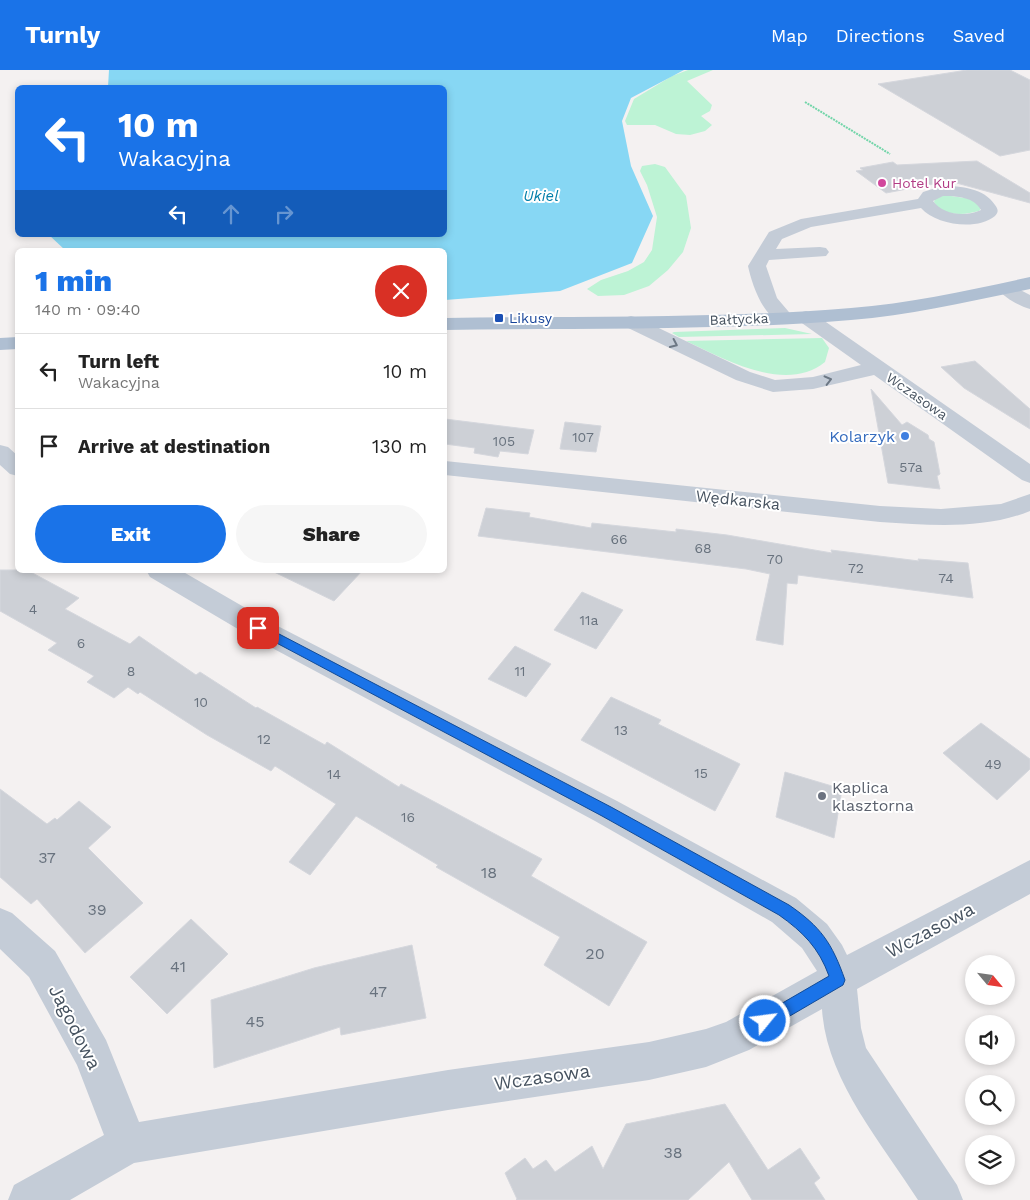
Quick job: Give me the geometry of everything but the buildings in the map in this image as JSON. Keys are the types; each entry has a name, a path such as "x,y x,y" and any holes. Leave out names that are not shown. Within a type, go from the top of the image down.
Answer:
{"main road":[{"name":"Bałtycka","path":"447,324 631,322 784,318 851,314 932,304 1030,283"},
{"path":"0,344 15,343"}],"street":[{"path":"784,318 768,300 758,276 757,266 775,236 807,223 924,203"},
{"path":"764,255 820,252"},
{"path":"1007,288 1030,303"},
{"name":"Wczasowa","path":"806,317 876,368 1030,474"},
{"path":"631,322 744,376 773,386 813,384 876,368"},
{"name":"Wędkarska","path":"447,468 880,514 941,517 1004,512 1030,502"},
{"path":"164,573 258,628 606,812 784,910 802,922 824,946 829,956 837,980 841,1022 851,1057 868,1088 942,1200"},
{"name":"Wczasowa","path":"29,1200 128,1144 448,1090 678,1055 736,1037 1030,876"},
{"name":"Jagodowa","path":"0,925 42,964 92,1054 128,1144"}],"path":[{"path":"805,102 890,154"}],"green space":[{"path":"688,70 713,70 687,81 712,105 710,111 701,116 712,125 705,131 690,135 676,134 655,125 627,125 625,121 634,99 672,76"},
{"path":"655,164 665,167 686,196 691,228 683,252 668,270 649,286 624,295 598,296 587,289 601,280 628,271 644,262 652,250 657,217 647,185 640,171 642,166"},
{"path":"944,195 972,199 981,208 979,211 954,214 942,210 934,202 935,199"},
{"path":"785,328 812,334 679,337 672,333 674,332"},
{"path":"822,338 829,348 825,362 809,371 792,375 774,374 736,364 686,341"}],"water":[{"name":"Ukiel","path":"109,70 684,70 631,98 622,121 631,166 653,216 632,263 560,291 447,300 447,248 63,248 51,237 447,237 447,85 108,85"}],"place":[{"name":"Hotel Kur","path":"882,183"},
{"name":"Likusy","path":"499,318"},
{"name":"Kolarzyk","path":"905,436"},
{"name":"Kaplica klasztorna","path":"822,796"}],"route":[{"path":"258,628 606,812 784,910 802,922 824,946 837,980 765,1021"}]}
